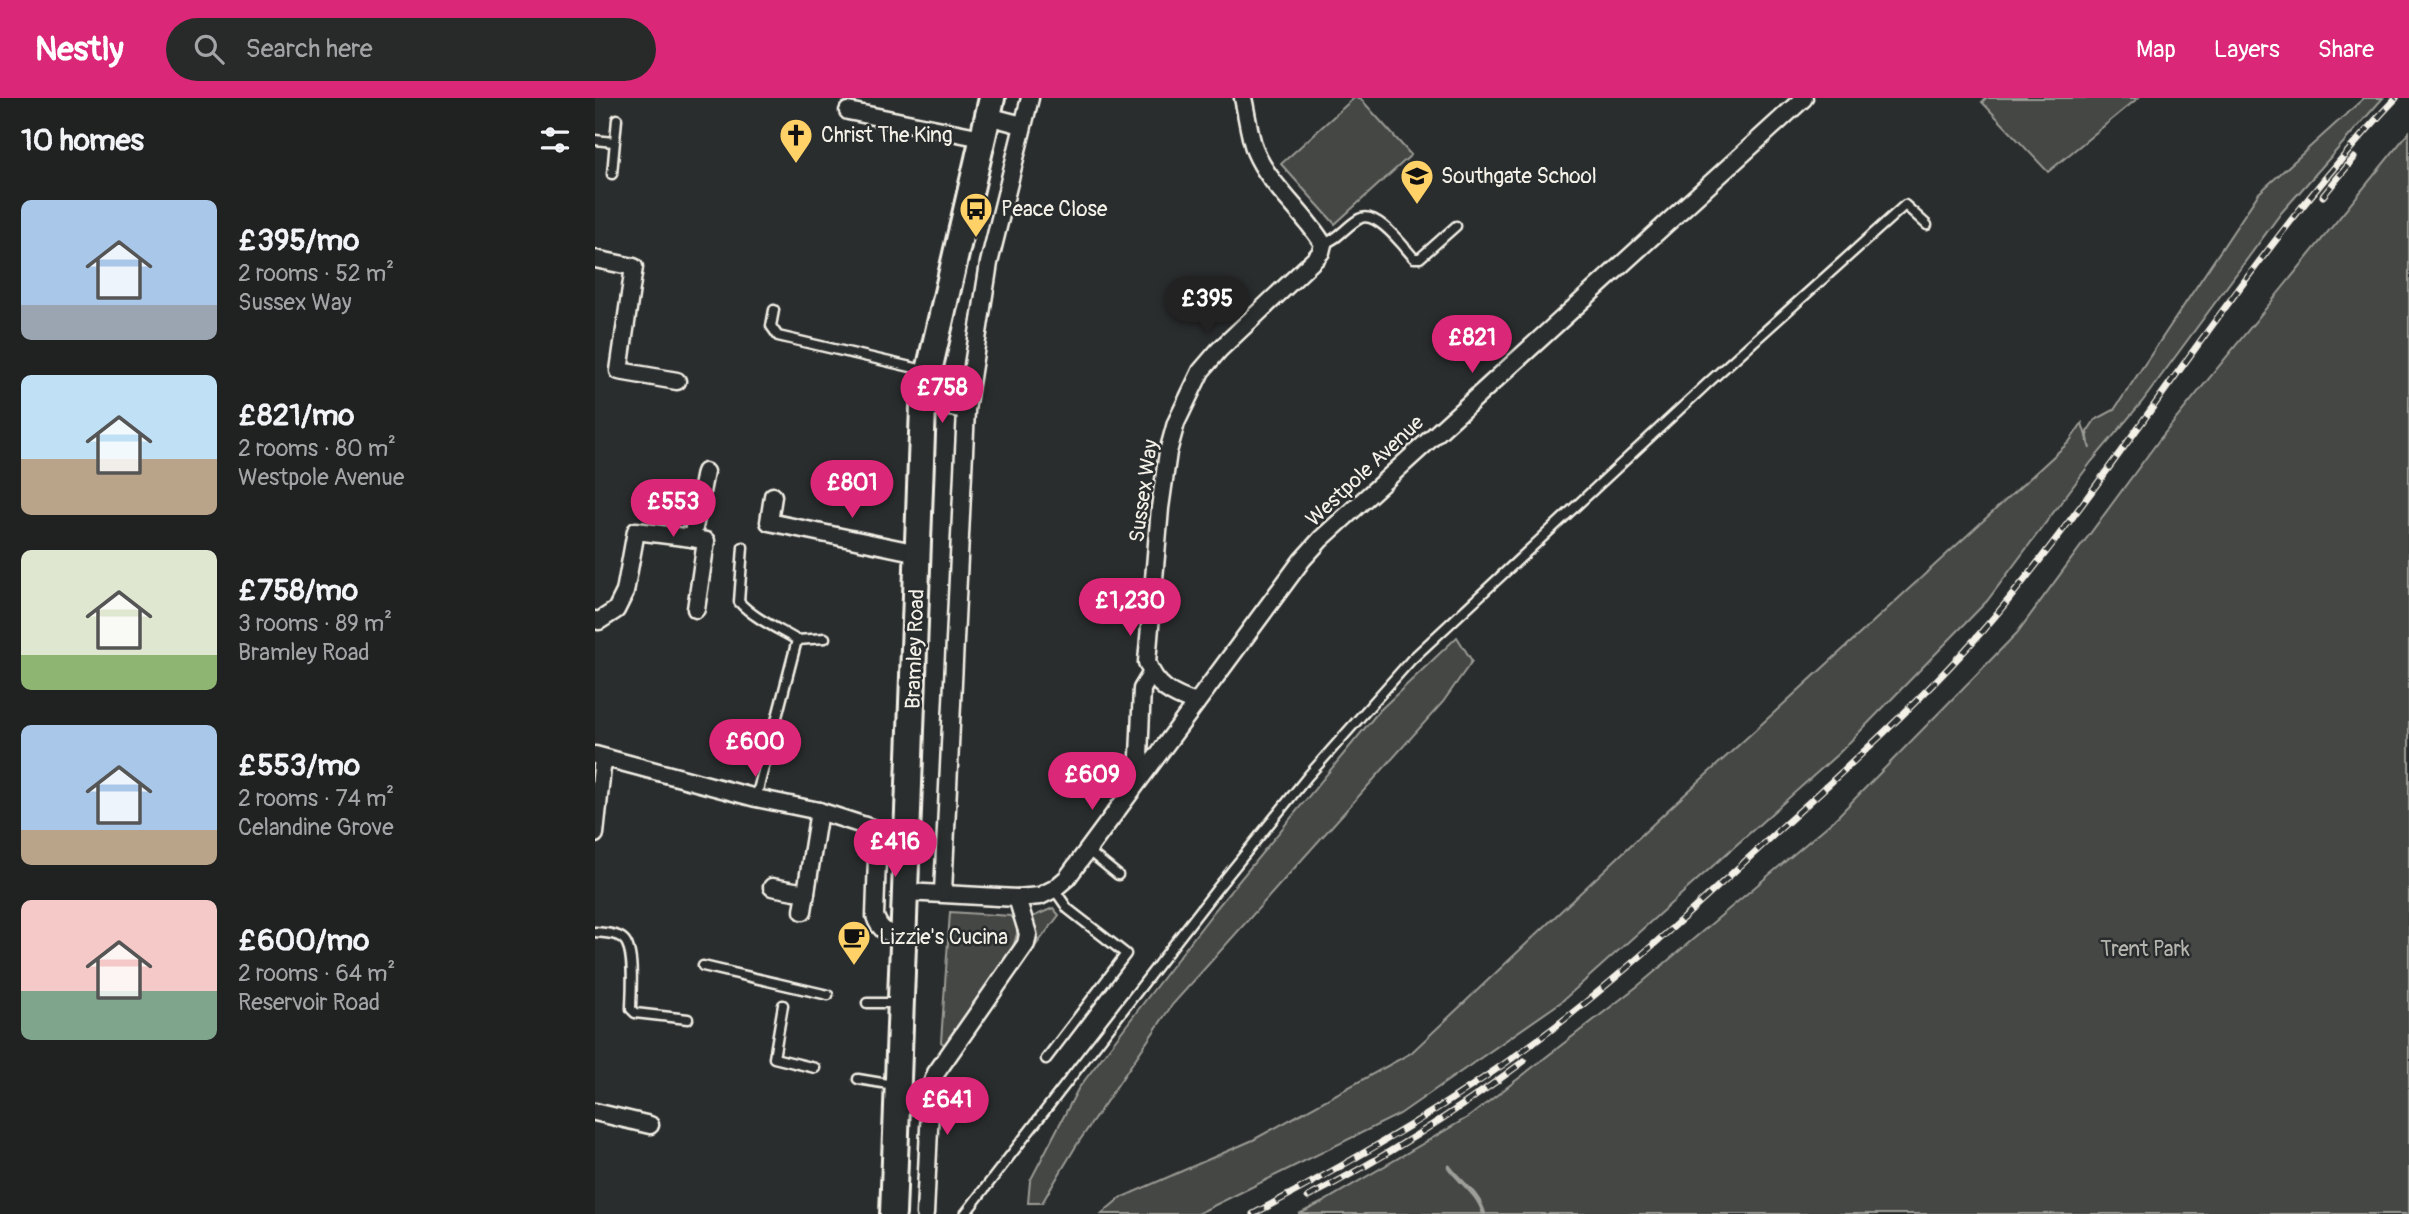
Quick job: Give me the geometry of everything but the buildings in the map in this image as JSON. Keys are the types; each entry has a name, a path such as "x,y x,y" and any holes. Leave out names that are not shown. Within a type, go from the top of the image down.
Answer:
{"main road":[{"name":"Bramley Road","path":"893,1214 923,407 987,117"}],"street":[{"name":"Bramley Road","path":"943,892 966,410 989,263 1030,98"},
{"path":"1243,98 1255,151 1266,170 1323,243"},
{"name":"Westpole Avenue","path":"1147,768 1302,560 1321,539 1804,98"},
{"path":"848,111 987,117 1022,125"},
{"name":"Sussex Way","path":"1147,768 1139,755 1142,689 1151,674 1147,662 1160,508 1168,452 1176,423 1201,371 1219,350 1316,258 1323,243"},
{"path":"595,259 634,267 619,370 677,381"},
{"path":"923,407 966,410"},
{"path":"692,538 705,472"},
{"path":"773,496 769,522 918,553"},
{"path":"595,620 599,621 616,610 625,592 636,531 706,541 696,609"},
{"path":"1151,674 1162,688 1196,703"},
{"path":"595,834 599,756 756,798 819,811 878,830 907,835"},
{"path":"905,892 1017,898 1040,896 1054,890 1067,878 1147,768"},
{"path":"803,911 819,811"},
{"path":"878,830 875,916 879,927 886,933 903,936"},
{"path":"772,887 806,893"},
{"path":"925,1214 931,1086 936,1073 1026,944 1028,934 1017,898"},
{"path":"595,1112 650,1125"}],"lane":[{"path":"612,174 617,120"},
{"path":"595,140 614,142"},
{"path":"965,1214 1216,890 1308,776 1411,660 1905,205 1927,225"},
{"path":"1323,243 1335,240 1360,218 1368,216 1383,226 1414,258 1420,258 1456,226"},
{"path":"775,310 771,326 778,336 929,371"},
{"path":"743,547 739,602 753,617 770,623 797,640 825,638"},
{"path":"756,798 797,640"},
{"path":"1087,850 1118,875"},
{"path":"1046,1059 1126,954 1068,909 1054,890"},
{"path":"595,932 619,936 628,944 632,976 631,1009 635,1013 688,1019"},
{"path":"703,965 828,995"},
{"path":"867,1003 900,1003"},
{"path":"783,1005 774,1059 815,1068"},
{"path":"858,1079 897,1085"}],"green space":[{"path":"1354,98 1360,98 1411,155 1335,224 1281,164"},
{"path":"1986,98 2138,98 2048,172 1982,102"},
{"path":"2364,98 2383,98 2281,213 2142,402 2092,461 1987,601 1840,752 1561,1002 1400,1114 1197,1214 1101,1214 1120,1198 1253,1140 1411,1053 1669,809 2069,442 2082,423 2090,449 2087,432 2095,420 2114,410 2259,193"},
{"name":"Trent Park","path":"2409,132 2409,1214 1299,1214 1470,1116 1639,985 1833,821 2017,633 2159,440"},
{"path":"1457,637 1472,661 1443,702 1172,1005 1076,1146 1042,1203 1028,1203 1030,1181 1078,1089 1215,910 1379,711"},
{"path":"1053,908 1059,915 1037,944 1038,936 1032,917"},
{"path":"950,912 1011,916 1018,930 1012,951 945,1045 941,1042"}],"waterway":[{"path":"1449,1167 1474,1195 1484,1214"}],"railway":[{"path":"1253,1214 1331,1172 1447,1103 1556,1026 1671,929 1900,717 1957,659 2010,598 2059,536 2293,218 2396,98"},
{"path":"2323,196 2354,158"},
{"path":"1308,1197 1419,1134 1524,1061"}],"place":[{"name":"Christ The King","path":"796,165"},
{"name":"Southgate School","path":"1417,206"},
{"name":"Peace Close","path":"976,239"},
{"name":"Lizzie's Cucina","path":"854,967"}]}
